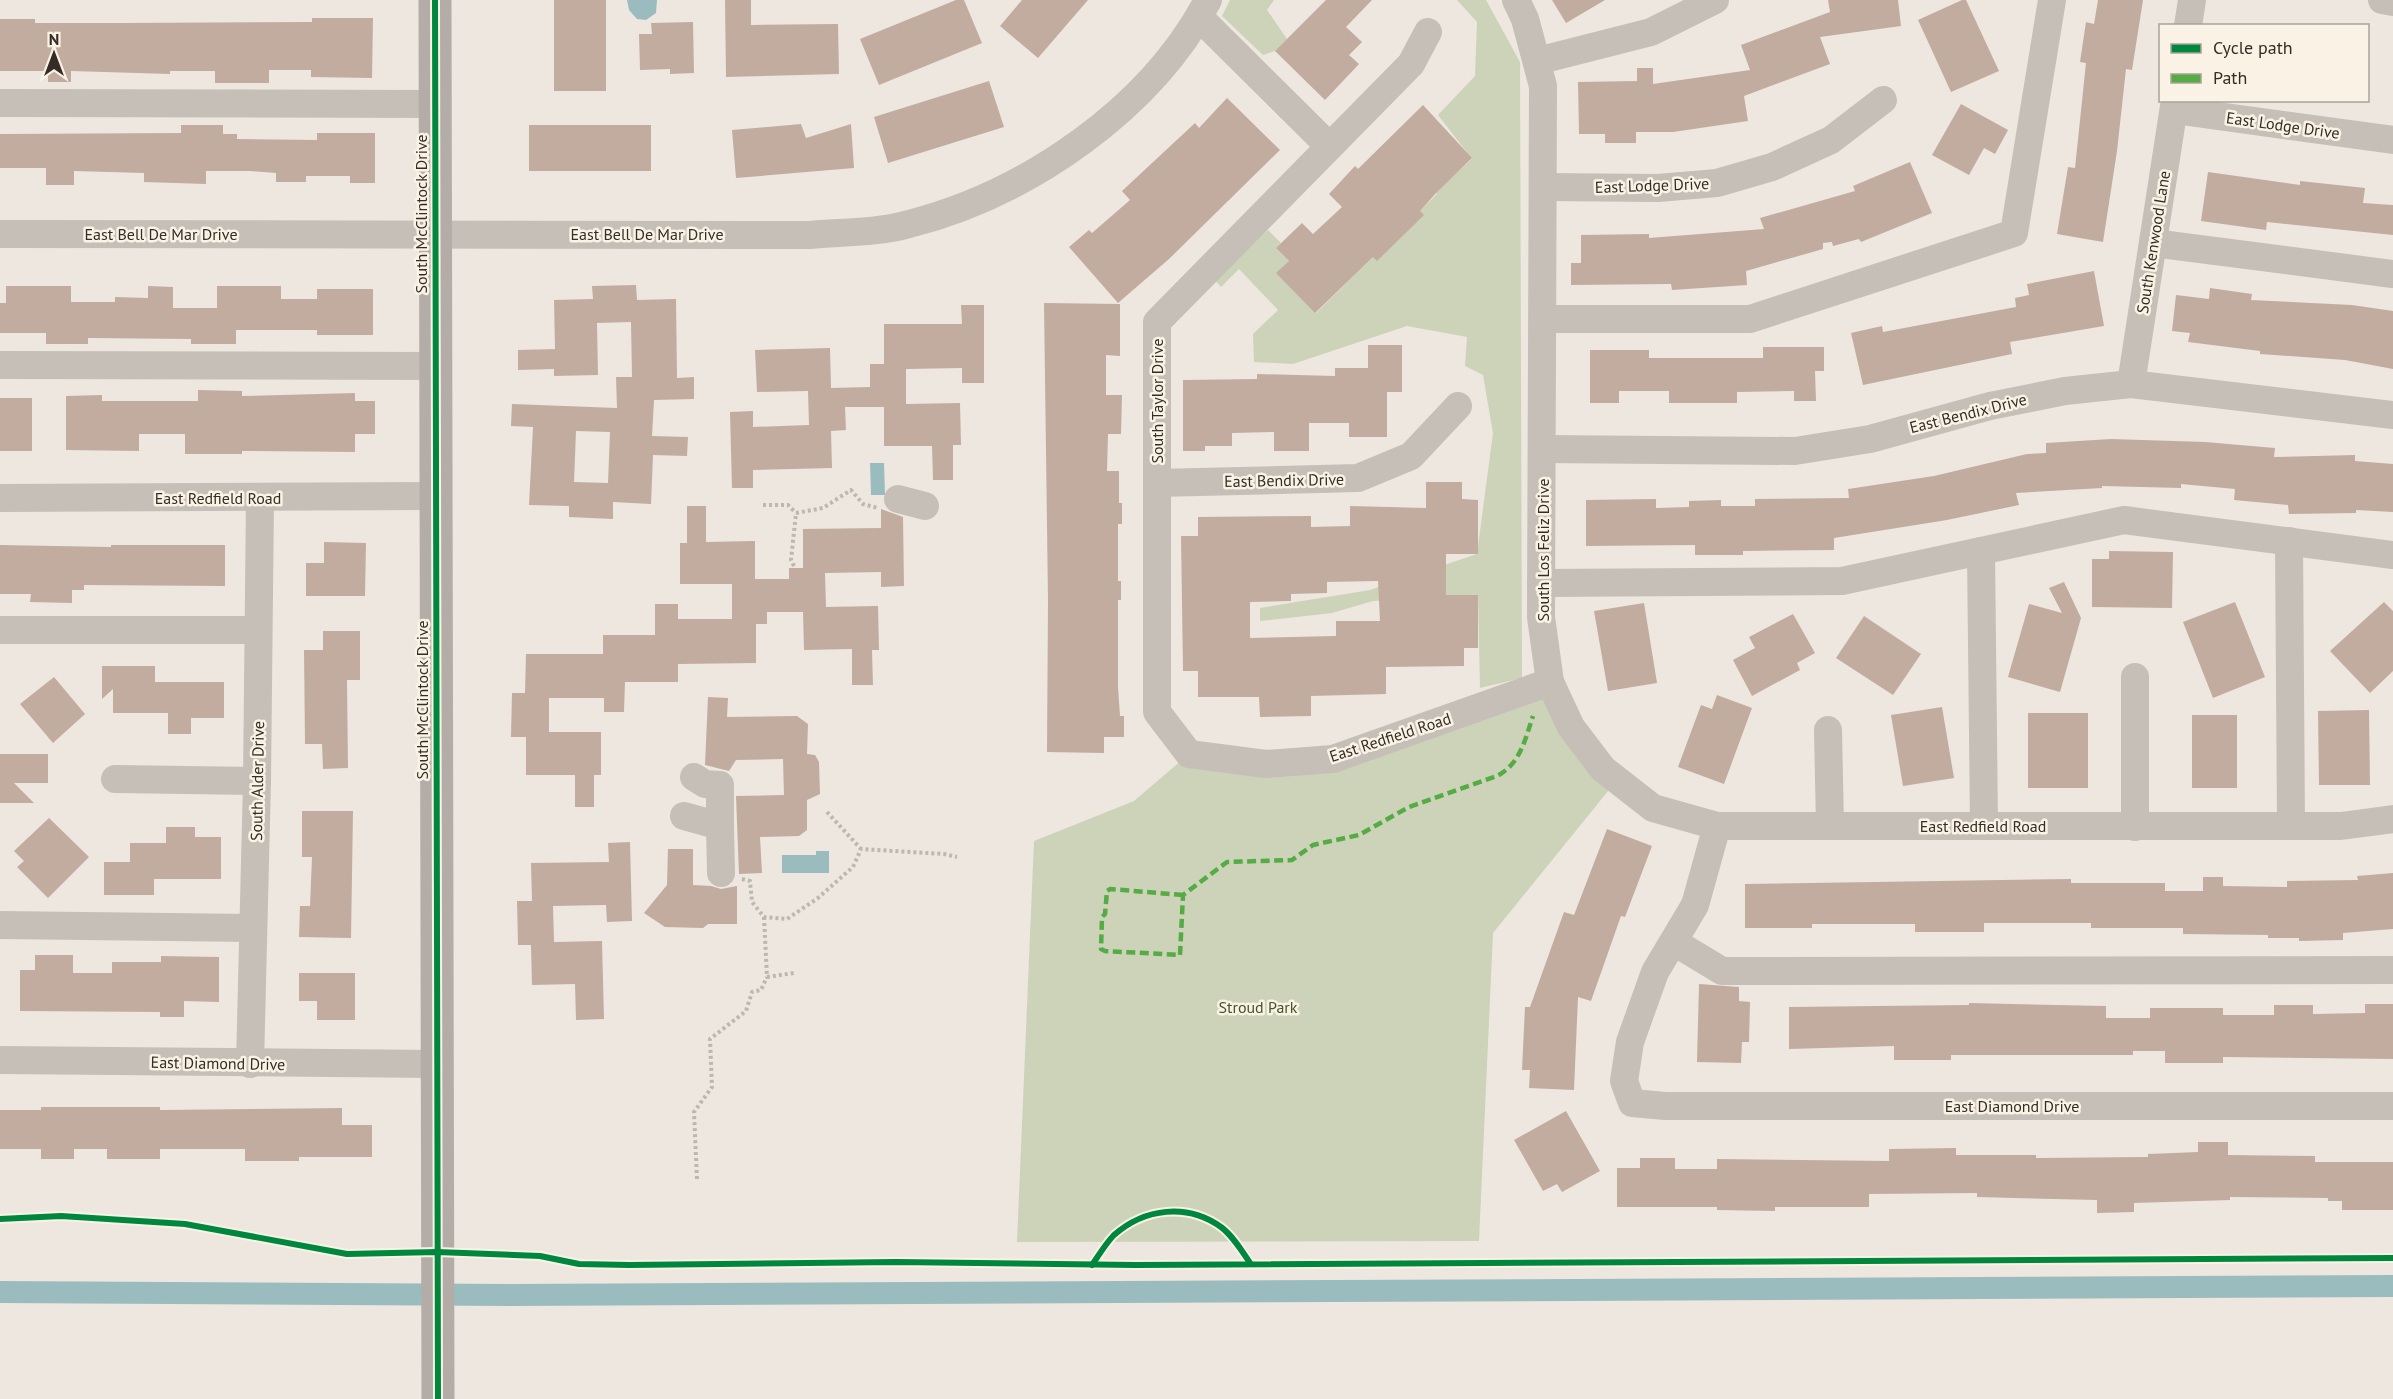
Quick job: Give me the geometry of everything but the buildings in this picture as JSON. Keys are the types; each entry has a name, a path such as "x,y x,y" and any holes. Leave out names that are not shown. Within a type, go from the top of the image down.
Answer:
{"main road":[{"name":"South McClintock Drive","path":"435,0 438,1399"}],"street":[{"name":"South Los Feliz Drive","path":"1516,0 1526,20 1543,86 1541,617 1550,682 1570,727 1603,769 1653,808 1718,826"},
{"path":"1537,61 1651,32 1715,0"},
{"path":"1543,319 1750,319 2014,233 2052,0"},
{"path":"2188,24 2192,0"},
{"path":"2382,0 2393,2"},
{"path":"1203,8 1329,146"},
{"name":"East Bell De Mar Drive","path":"0,234 810,235 909,225 1008,188 1077,146 1152,79 1203,8"},
{"name":"South Taylor Drive","path":"1189,754 1157,712 1157,322 1411,64 1428,32"},
{"name":"East Lodge Drive","path":"1543,187 1658,188 1717,183 1772,167 1831,140 1883,100"},
{"path":"0,103 435,104"},
{"name":"East Lodge Drive","path":"2175,105 2393,140"},
{"name":"South Kenwood Lane","path":"2131,384 2175,105"},
{"path":"2153,243 2393,274"},
{"path":"0,365 435,366"},
{"name":"East Bendix Drive","path":"1543,449 1795,451 1870,439 1990,406 2065,390 2131,384 2393,415"},
{"name":"East Bendix Drive","path":"1157,483 1358,478 1411,456 1458,406"},
{"name":"East Redfield Road","path":"0,498 435,496"},
{"name":"South Alder Drive","path":"250,1064 257,781 260,498"},
{"path":"898,498 925,506"},
{"path":"1541,583 1842,581 2124,520 2393,555"},
{"path":"2289,541 2291,826"},
{"path":"1981,551 1984,826"},
{"path":"0,630 258,630"},
{"path":"2135,677 2135,827"},
{"name":"East Redfield Road","path":"1189,754 1266,764 1334,759 1550,682"},
{"path":"1828,730 1830,826"},
{"path":"694,777 705,784 720,785 721,873"},
{"path":"115,778 257,781"},
{"path":"684,816 720,826"},
{"name":"East Redfield Road","path":"1718,826 2341,826 2393,819"},
{"path":"1718,826 1695,905 1674,942 1722,971 2393,970"},
{"path":"0,925 253,928"},
{"name":"East Diamond Drive","path":"1674,942 1655,972 1630,1042 1624,1081 1632,1103 1665,1106 2393,1106"},
{"name":"East Diamond Drive","path":"0,1060 436,1064"}],"path":[{"path":"796,513 823,507 851,490 863,504 875,508 894,505 895,498 898,498"},
{"path":"763,505 788,505 796,513"},
{"path":"794,566 791,560 796,513"},
{"path":"828,812 861,849 944,854 957,857"},
{"path":"764,917 787,919 818,898 853,867 861,849"},
{"path":"697,1179 694,1112 712,1087 710,1039 746,1011 752,992 761,990 767,976 764,917 752,902 750,881 721,873"},
{"path":"767,976 794,973"}],"green space":[{"path":"1230,0 1274,0 1267,10 1287,39 1275,51 1263,55 1222,16"},
{"path":"1457,0 1486,0 1520,62 1522,678 1480,688 1478,595 1373,601 1332,613 1260,621 1260,608 1370,590 1477,554 1493,433 1483,375 1465,366 1467,337 1407,326 1293,364 1254,362 1253,334 1278,310 1239,269 1221,287 1214,279 1268,230 1281,243 1276,248 1289,261 1277,273 1316,313 1437,194 1428,185 1453,176 1472,159 1438,115 1475,76 1477,22"},
{"name":"Stroud Park","path":"1550,682 1617,780 1493,933 1479,1241 1017,1242 1034,841 1134,801 1189,754 1266,764"}],"water":[{"path":"627,0 657,0 656,13 646,20 637,19 629,10"},
{"path":"870,463 884,463 885,495 871,495"},
{"path":"816,851 829,851 829,873 782,873 782,855 816,855"}],"waterway":[{"path":"0,1292 511,1295 2393,1286"}],"marked path":[{"path":"1183,895 1110,889 1107,891 1105,914 1102,917 1101,949 1180,955 1183,895 1227,862 1292,860 1313,845 1359,835 1409,807 1497,776 1505,771 1516,758 1533,716"}],"cycle path":[{"path":"435,0 438,1399"},
{"path":"1092,1265 1111,1238 1126,1226 1153,1214 1166,1212 1194,1214 1208,1219 1221,1227 1233,1239 1250,1263"},
{"path":"0,1219 61,1216 185,1224 347,1254 437,1252 540,1256 579,1264 629,1265 896,1262 1135,1265 2393,1258"}]}
